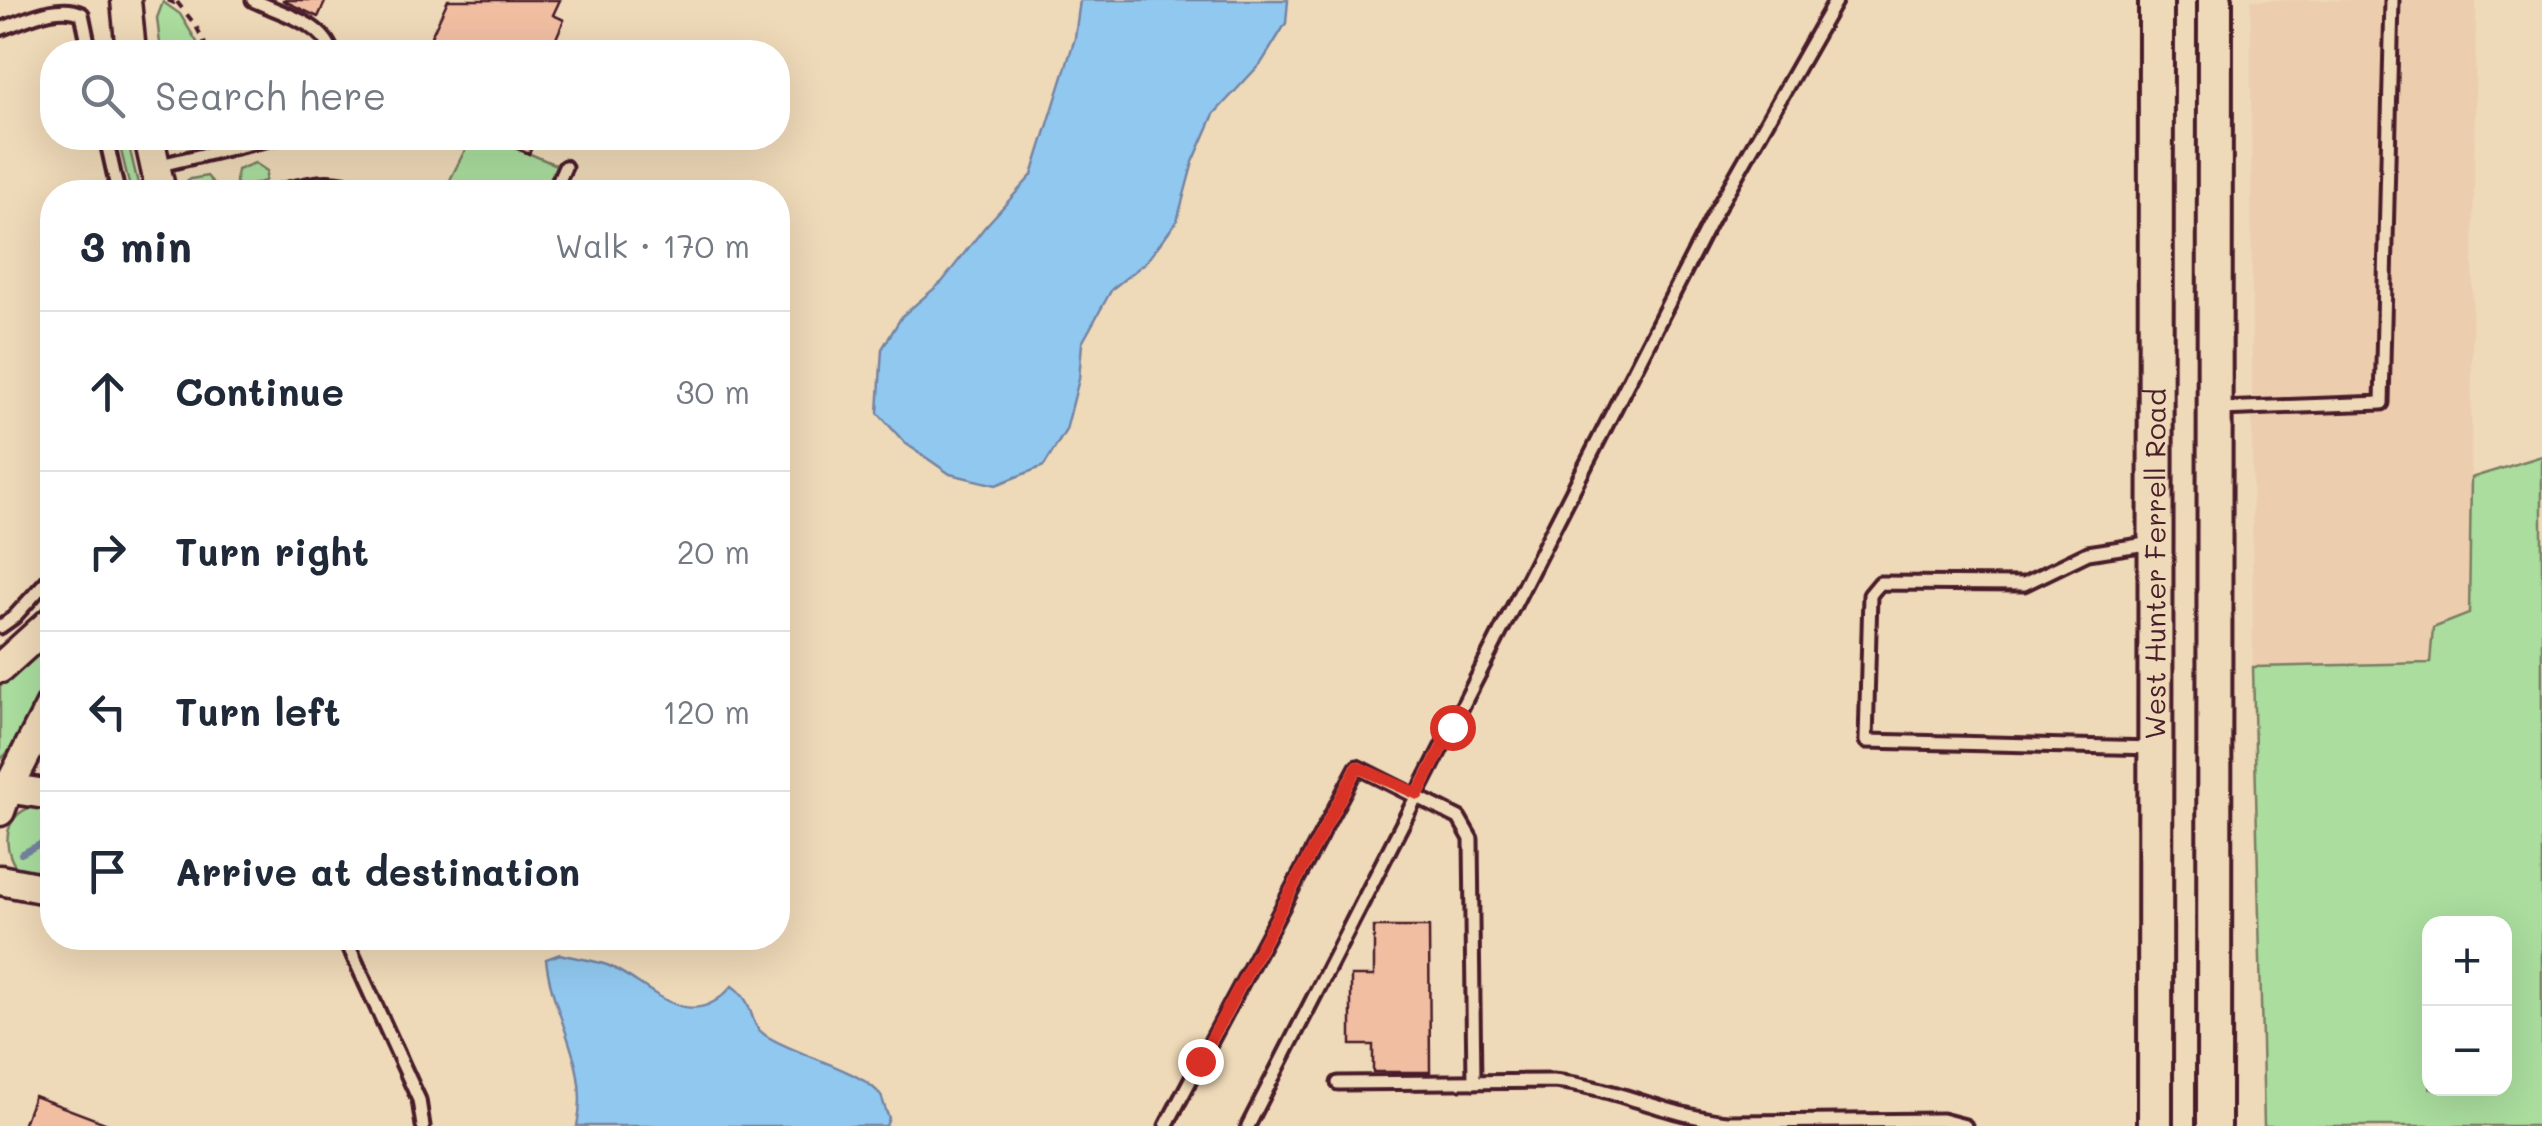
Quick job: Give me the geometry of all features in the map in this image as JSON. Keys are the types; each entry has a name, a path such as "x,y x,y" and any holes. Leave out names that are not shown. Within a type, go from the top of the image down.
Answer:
{"main road":[{"name":"West Hunter Ferrell Road","path":"2155,1126 2156,0"},
{"path":"2214,1126 2216,0"}],"street":[{"path":"126,0 130,40"},
{"path":"152,150 159,179"},
{"path":"0,668 40,632"},
{"path":"40,726 3,796 40,795"},
{"path":"0,880 40,888"}],"lane":[{"path":"254,0 318,30 327,40"},
{"path":"1248,1126 1712,218 1836,0"},
{"path":"2217,409 2382,404 2392,0"},
{"path":"0,29 54,12 75,10 82,14 88,40"},
{"path":"109,150 115,180"},
{"path":"159,179 240,150"},
{"path":"559,180 565,167"},
{"path":"2155,748 1866,741 1870,595 1880,582 2024,584 2088,553 2157,543"},
{"path":"0,627 40,590"},
{"path":"1166,1126 1357,767 1460,818 1471,838 1474,1082"},
{"path":"351,950 418,1100 423,1126"},
{"path":"1338,1084 1582,1084 1695,1119 1942,1120 1965,1126"}],"path":[{"path":"167,0 178,1 203,40"}],"shaded area":[{"path":"2251,0 2476,0 2469,615 2430,663 2253,667"}],"green space":[{"path":"163,2 180,14 196,40 160,40 157,18"},
{"path":"121,150 130,150 137,180 128,180"},
{"path":"465,150 521,150 556,165 550,180 450,180"},
{"path":"255,163 267,171 265,180 236,180 237,170"},
{"path":"2542,456 2542,1126 2264,1126 2253,667 2430,663 2433,628 2469,614 2471,478"},
{"path":"40,647 40,702 20,740 0,760 0,682"},
{"path":"40,806 40,876 18,870 7,841 12,822 27,809"}],"water":[{"path":"1080,0 1288,0 1286,23 1262,62 1214,114 1193,162 1177,221 1146,262 1112,289 1082,343 1079,379 1066,430 1044,466 996,485 950,474 905,443 878,413 882,349 902,316 942,282 1032,175 1075,38"},
{"path":"560,954 607,965 684,1007 716,1001 732,986 765,1035 873,1087 889,1118 886,1126 577,1126 579,1082 546,959"}],"building":[{"path":"282,0 326,0 318,17"},
{"path":"448,0 560,0 553,15 564,20 555,40 430,40"},
{"path":"1374,927 1429,927 1430,1072 1373,1072 1373,1045 1351,1045 1351,976 1374,976"},
{"path":"34,1096 108,1124 108,1126 23,1126"}],"waterway":[{"path":"21,854 40,844"}],"route":[{"path":"1200,1061 1357,767 1418,794 1452,727"}]}
